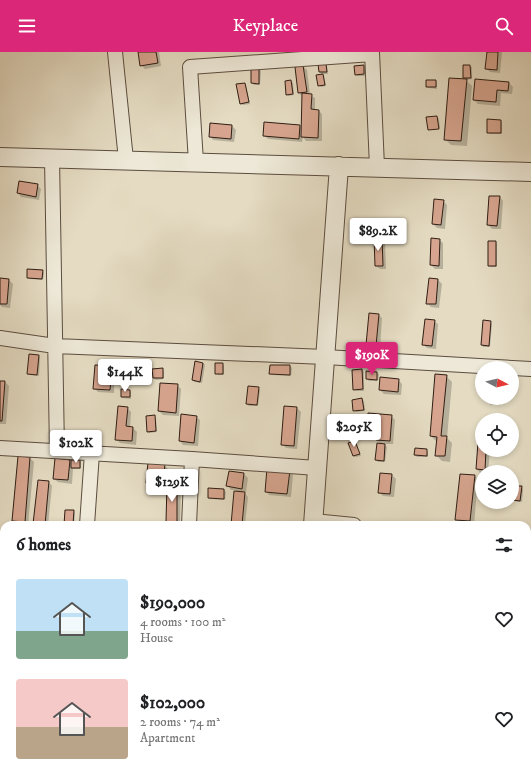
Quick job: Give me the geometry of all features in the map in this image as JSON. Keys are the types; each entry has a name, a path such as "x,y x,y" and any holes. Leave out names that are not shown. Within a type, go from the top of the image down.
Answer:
{"street":[{"path":"115,52 126,160"},
{"path":"196,162 190,67 372,53 377,168"},
{"path":"0,156 531,172"},
{"path":"52,158 57,451"},
{"path":"313,521 339,166"},
{"path":"0,338 55,346 325,357 531,369"},
{"path":"0,448 317,468"},
{"path":"87,521 92,453"},
{"path":"189,521 192,459"}],"building":[{"path":"138,52 156,52 158,63 140,66"},
{"path":"487,52 498,52 497,70 485,69"},
{"path":"318,64 326,64 327,72 319,72"},
{"path":"303,65 307,92 298,93 295,67"},
{"path":"364,65 364,74 355,75 354,66"},
{"path":"463,65 470,65 471,78 463,78"},
{"path":"251,68 259,68 259,84 251,83"},
{"path":"323,74 325,85 318,86 316,75"},
{"path":"449,78 467,79 461,141 444,140"},
{"path":"475,79 509,82 508,91 497,90 496,102 473,100"},
{"path":"291,80 293,94 286,95 285,81"},
{"path":"426,80 436,80 436,87 426,87"},
{"path":"245,83 249,102 240,104 236,84"},
{"path":"302,93 312,94 311,109 319,110 318,138 301,137"},
{"path":"437,116 439,129 428,130 426,117"},
{"path":"487,119 501,120 501,133 487,133"},
{"path":"264,122 300,125 299,139 263,136"},
{"path":"210,123 232,125 231,139 209,137"},
{"path":"19,181 38,184 36,197 17,193"},
{"path":"489,196 500,196 497,226 487,225"},
{"path":"434,199 444,200 441,225 432,224"},
{"path":"374,237 382,237 383,266 375,266"},
{"path":"431,238 440,239 439,266 430,265"},
{"path":"488,241 496,241 496,266 488,266"},
{"path":"27,269 43,270 42,279 27,278"},
{"path":"0,278 9,279 7,304 0,304"},
{"path":"429,278 438,279 436,304 426,304"},
{"path":"369,313 379,314 376,346 366,345"},
{"path":"425,319 435,320 432,346 422,345"},
{"path":"483,320 491,321 489,346 481,345"},
{"path":"29,354 39,355 37,375 27,374"},
{"path":"195,361 203,363 200,382 192,380"},
{"path":"215,363 223,363 223,374 215,374"},
{"path":"95,365 112,366 110,390 93,389"},
{"path":"270,365 290,365 290,375 269,374"},
{"path":"163,368 163,378 153,378 152,369"},
{"path":"362,369 363,389 353,390 352,370"},
{"path":"366,371 377,372 377,380 366,379"},
{"path":"435,374 447,375 441,436 447,436 445,456 435,456 437,437 430,436"},
{"path":"380,377 399,379 398,392 379,390"},
{"path":"0,381 5,381 2,421 0,421"},
{"path":"160,383 178,384 176,413 158,411"},
{"path":"248,386 259,387 257,405 246,404"},
{"path":"121,389 130,390 130,397 121,397"},
{"path":"362,398 364,410 353,411 352,400"},
{"path":"118,406 128,407 126,426 133,427 132,441 115,440"},
{"path":"284,406 297,407 294,446 281,445"},
{"path":"368,413 392,415 390,441 376,440 377,428 367,427"},
{"path":"181,414 197,416 194,443 179,441"},
{"path":"155,415 156,431 147,432 146,416"},
{"path":"355,441 360,454 353,456 348,443"},
{"path":"377,443 385,444 384,461 375,460"},
{"path":"415,448 427,449 427,456 414,455"},
{"path":"18,456 30,457 25,521 12,521"},
{"path":"477,457 486,457 485,465 476,465"},
{"path":"55,458 70,460 68,480 53,479"},
{"path":"71,460 80,460 80,468 71,468"},
{"path":"148,462 165,464 163,484 146,483"},
{"path":"267,468 290,470 287,494 265,492"},
{"path":"229,471 244,473 242,489 226,486"},
{"path":"380,473 392,474 390,494 378,493"},
{"path":"460,474 475,475 470,521 455,520"},
{"path":"38,480 49,481 45,521 33,521"},
{"path":"167,483 177,483 177,521 166,521"},
{"path":"519,486 522,486 520,501"},
{"path":"208,488 224,489 224,499 208,498"},
{"path":"234,491 245,492 242,521 231,521"},
{"path":"65,510 74,510 73,521 64,521"}]}
